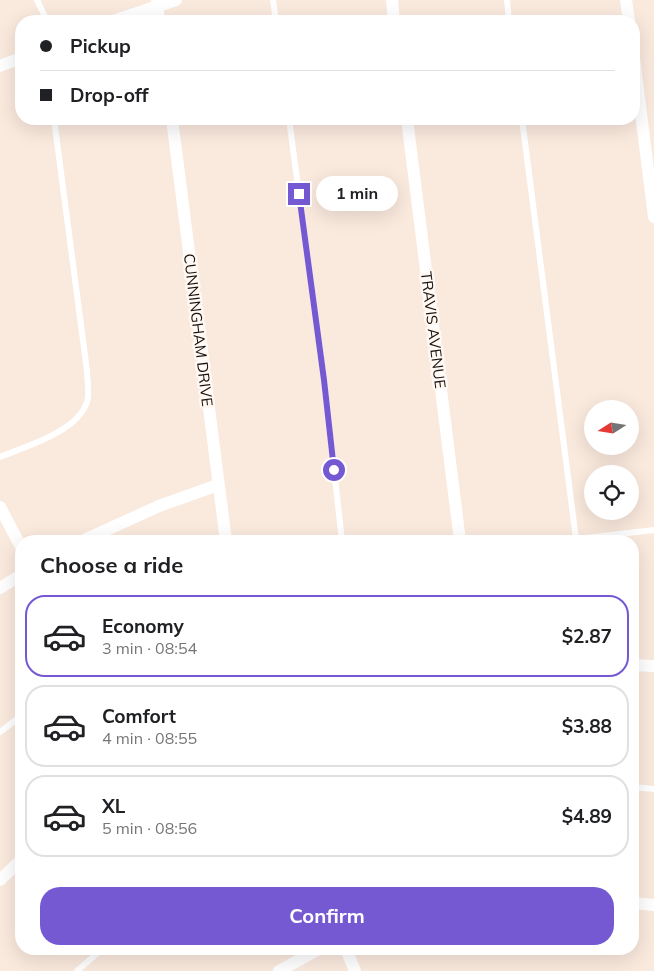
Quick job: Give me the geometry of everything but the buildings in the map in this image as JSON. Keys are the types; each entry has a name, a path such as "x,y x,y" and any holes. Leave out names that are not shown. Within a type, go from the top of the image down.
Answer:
{"street":[{"path":"128,15 157,3 176,0"},
{"path":"392,0 393,15"},
{"path":"626,0 628,15"},
{"path":"0,66 15,60"},
{"path":"640,106 654,217"},
{"name":"CUNNINGHAM DRIVE","path":"173,125 225,535"},
{"name":"TRAVIS AVENUE","path":"408,125 459,535"},
{"path":"95,535 159,506 218,485"},
{"path":"0,507 15,536"},
{"path":"0,588 15,579"},
{"path":"639,665 654,666"},
{"path":"0,880 15,866"},
{"path":"639,904 654,906"},
{"path":"279,971 308,955"},
{"path":"348,955 354,971"}],"lane":[{"path":"37,0 44,15"},
{"path":"273,0 275,15"},
{"path":"507,0 509,15"},
{"path":"0,457 56,434 80,416 88,401 87,371 55,125"},
{"path":"290,125 324,380 341,535"},
{"path":"523,125 575,535"},
{"path":"611,535 654,530"},
{"path":"0,732 15,721"},
{"path":"639,788 654,789"},
{"path":"77,971 95,955"}],"route":[{"path":"299,194 334,470"}]}
